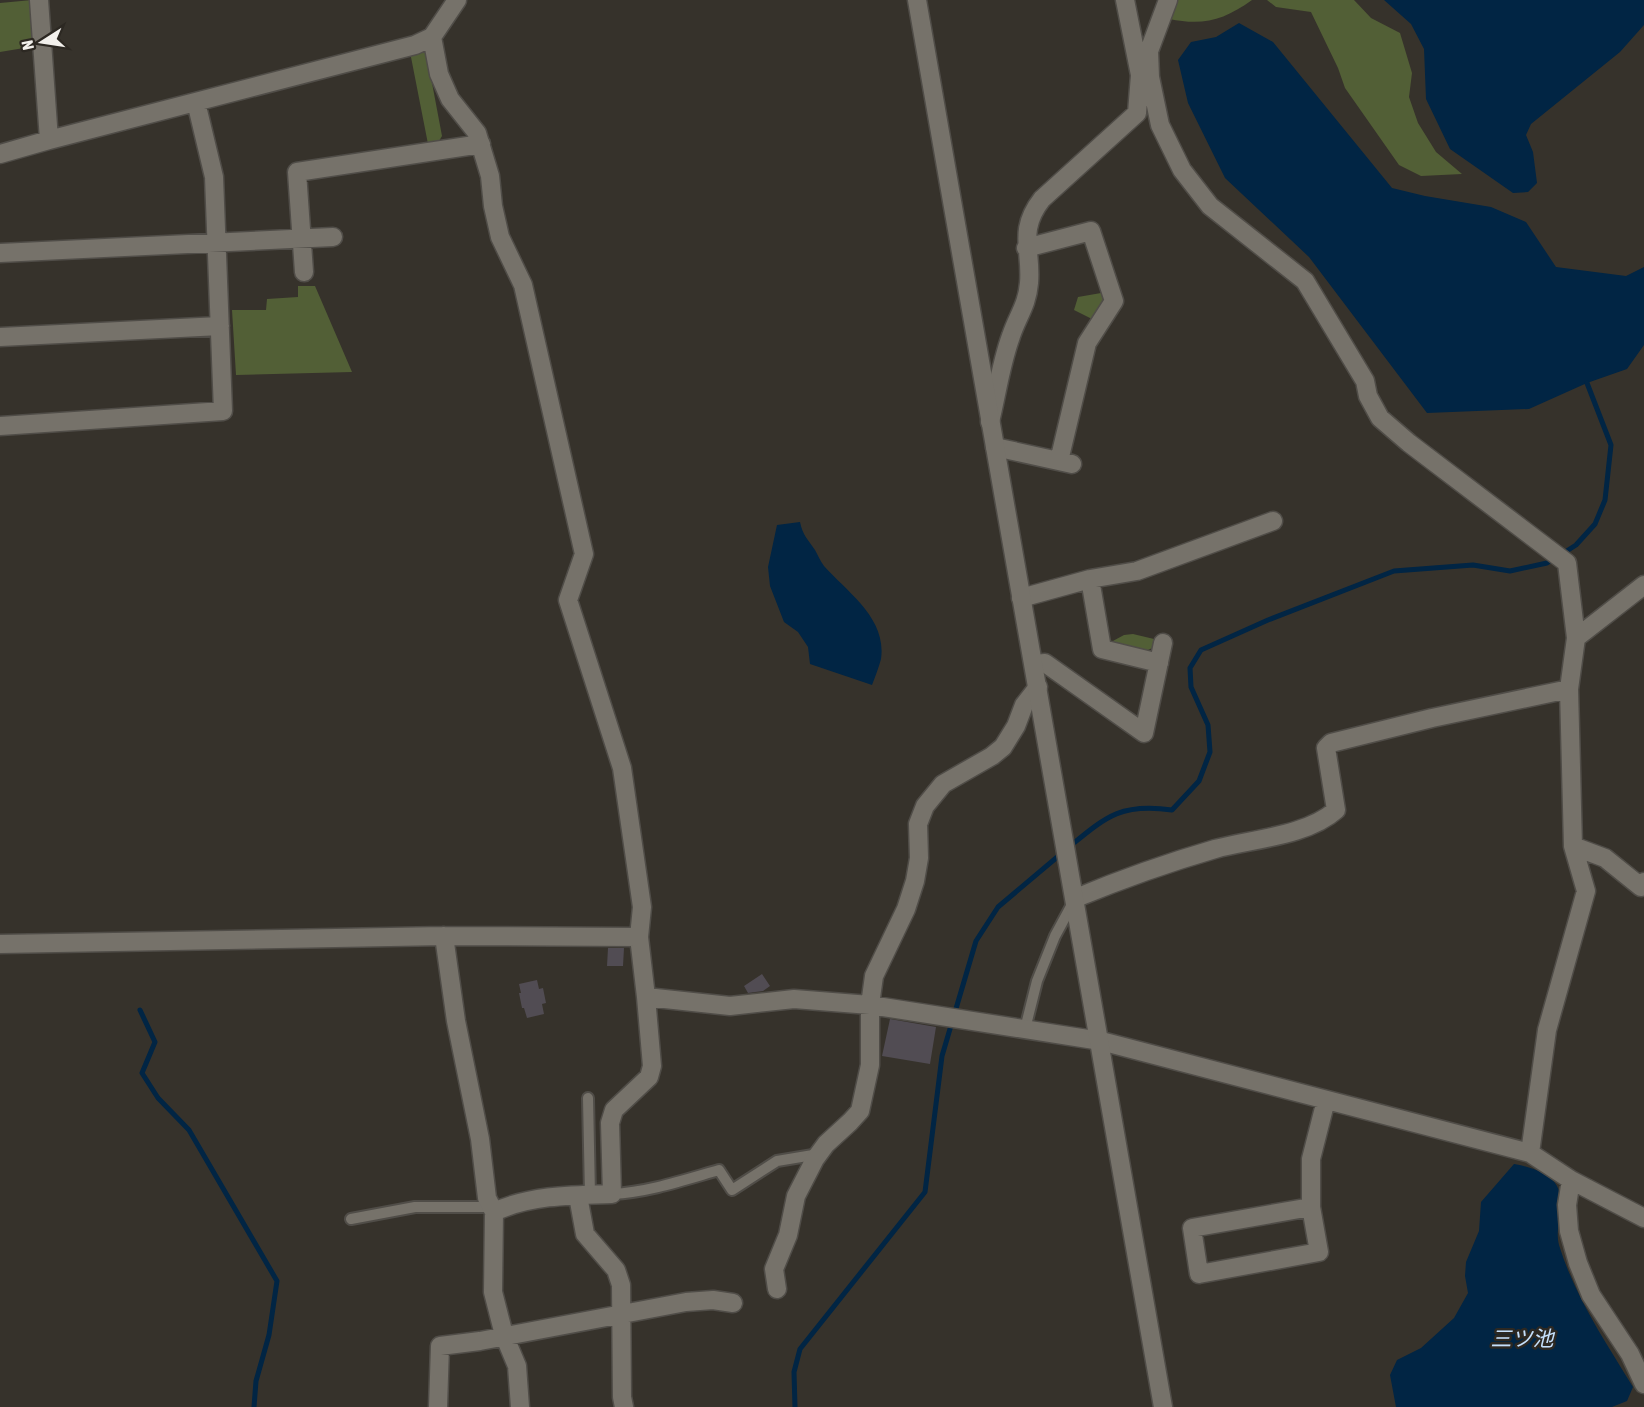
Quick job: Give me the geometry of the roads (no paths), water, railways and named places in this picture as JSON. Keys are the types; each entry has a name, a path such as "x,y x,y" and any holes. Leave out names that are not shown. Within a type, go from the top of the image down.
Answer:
{"street":[{"path":"39,0 49,140"},
{"path":"0,154 415,45 432,37 457,0"},
{"path":"916,0 1076,898 1162,1407"},
{"path":"1125,0 1143,52 1160,125 1182,170 1210,206 1305,281 1365,381 1368,396 1380,418 1409,443 1567,563 1576,638 1569,689 1573,846 1586,891 1547,1030 1530,1153"},
{"path":"990,422 1011,335 1026,304 1029,280 1026,248 1029,223 1035,208 1137,113 1143,52 1168,0"},
{"path":"432,37 439,74 450,99 477,133 490,176 493,206 500,237 523,285 584,554 568,600 622,768 642,908 639,937 652,1066 649,1077 612,1114 610,1123 612,1194 527,1201 493,1210"},
{"path":"0,426 223,411 214,177 196,102"},
{"path":"304,272 297,172 481,144"},
{"path":"995,447 1066,462 1087,343 1114,301 1091,231 1026,248"},
{"path":"0,253 333,237"},
{"path":"0,337 220,326"},
{"path":"1021,598 1090,579 1137,571 1273,521"},
{"path":"1090,579 1102,649 1159,663"},
{"path":"1576,638 1644,585"},
{"path":"1034,664 1045,663 1144,733 1163,642"},
{"path":"777,1289 774,1269 788,1235 796,1196 826,1144 860,1111 870,1065 870,1005 874,976 906,909 915,882 919,858 918,824 925,806 943,784 992,756 1003,747 1016,726 1024,705 1038,687"},
{"path":"1076,898 1141,872 1216,849 1305,827 1325,819 1336,810 1326,748 1331,743 1432,718 1569,689"},
{"path":"1573,846 1605,858 1641,887 1644,882"},
{"path":"0,944 444,936 639,937"},
{"path":"444,936 456,1021 480,1139 487,1198 493,1210 493,1292 504,1335 517,1366 520,1407"},
{"path":"646,997 730,1006 795,999 870,1005 1101,1041 1530,1153 1570,1180 1644,1218"},
{"path":"1311,1207 1192,1228 1199,1274 1319,1252 1311,1207 1311,1158 1326,1100"},
{"path":"1570,1180 1567,1205 1569,1231 1578,1263 1591,1295 1630,1354 1644,1384"},
{"path":"584,1195 585,1234 616,1270 621,1284 621,1397 624,1407"},
{"path":"438,1407 440,1346 480,1341 686,1302 713,1300 733,1303"}],"lane":[{"path":"1025,1029 1037,981 1055,936 1076,898"},
{"path":"584,1195 588,1098"},
{"path":"588,1120 612,1114"},
{"path":"612,1194 630,1193 669,1185 719,1170 732,1190 777,1161 819,1154"},
{"path":"351,1219 415,1208 493,1210"}],"water":[{"path":"1384,0 1644,0 1644,25 1620,52 1531,124 1526,135 1533,152 1537,183 1528,192 1513,193 1450,149 1426,99 1424,49 1411,24"},
{"path":"1239,23 1273,42 1392,188 1491,207 1526,222 1556,267 1626,276 1644,267 1644,345 1627,369 1587,383 1529,409 1427,413 1309,257 1225,178 1188,103 1178,60 1191,42 1216,37"},
{"path":"800,522 804,534 823,564 854,596 872,618 878,631 881,659 872,685 810,664 808,647 798,632 784,622 770,586 768,567 777,525"},
{"name":"三ツ池","path":"1514,1164 1544,1174 1557,1186 1560,1200 1559,1245 1582,1301 1633,1387 1627,1401 1612,1407 1396,1407 1390,1375 1397,1360 1421,1348 1454,1318 1468,1293 1465,1276 1466,1262 1479,1231 1481,1202"}],"waterway":[{"path":"1562,554 1576,545 1595,524 1605,500 1611,445 1587,383"},
{"path":"1069,847 1094,827 1127,810 1140,808 1172,810 1199,781 1210,752 1208,725 1191,687 1190,668 1201,650 1268,620 1394,571 1473,565 1510,571 1547,563 1553,559"},
{"path":"795,1407 794,1372 800,1349 925,1192 942,1056 976,941 998,907 1062,853"},
{"path":"140,1010 155,1042 142,1073 158,1098 189,1130 277,1281 269,1335 256,1381 254,1407"}]}
